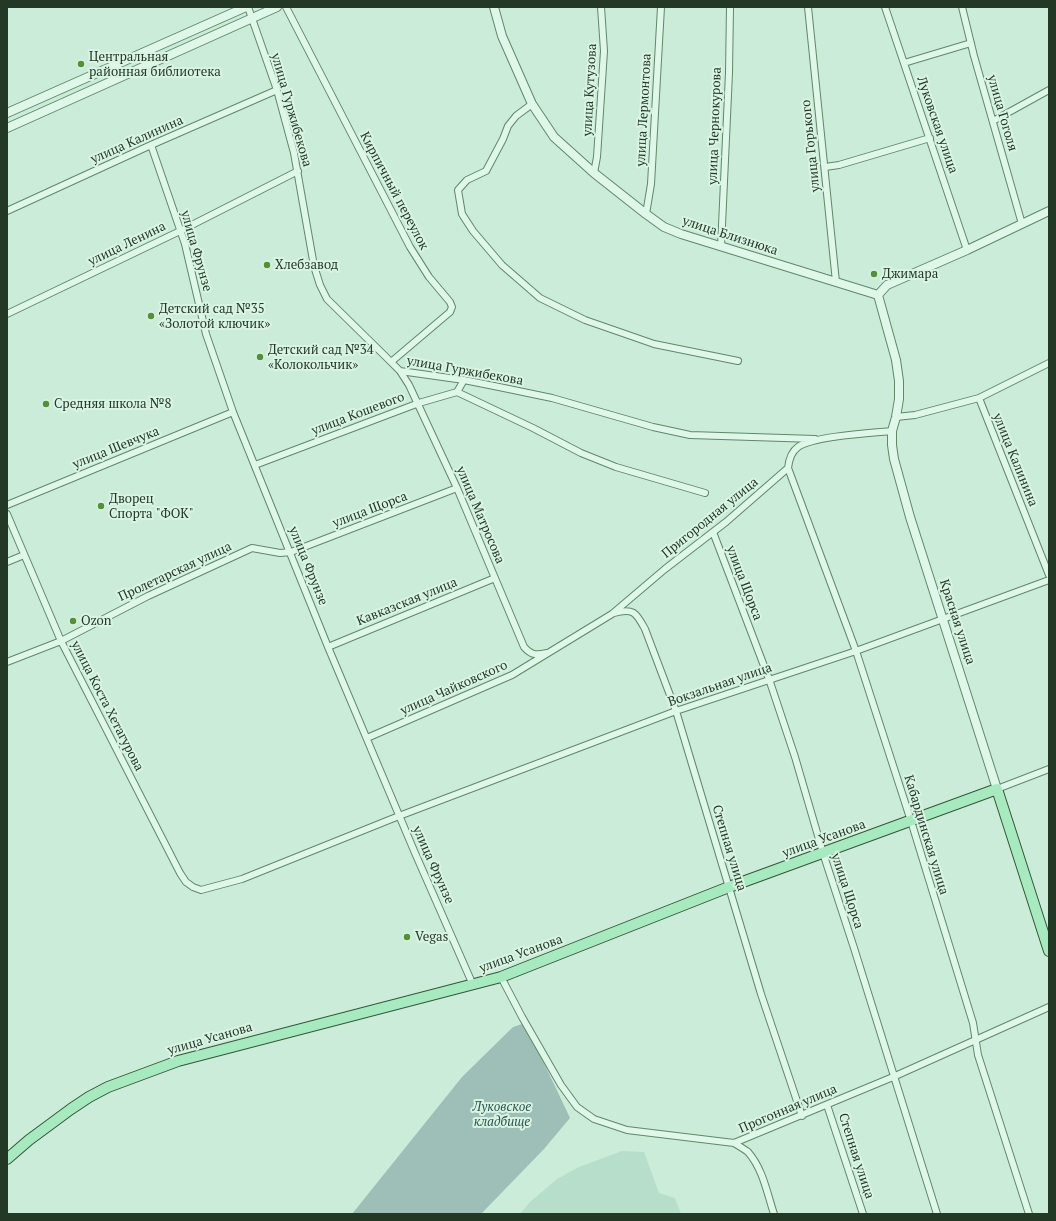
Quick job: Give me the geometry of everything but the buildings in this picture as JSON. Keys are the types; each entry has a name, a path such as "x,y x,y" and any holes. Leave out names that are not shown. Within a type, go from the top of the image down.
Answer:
{"main road":[{"name":"улица Усанова","path":"7,1159 65,1113 89,1097 108,1087 178,1061 272,1035 501,977 729,887 997,790"},
{"name":"Красная улица","path":"997,790 1049,951"}],"street":[{"name":"улица Гуржибекова","path":"247,7 277,90 294,153 314,266 320,285 327,299 400,372 464,380 552,398 653,427 690,435 820,440"},
{"path":"7,113 247,7"},
{"path":"7,128 277,7"},
{"name":"Кирпичный переулок","path":"286,7 410,247 429,277 450,302 452,307 450,312 391,362"},
{"name":"улица Близнюка","path":"494,7 502,36 532,104 554,137 594,173 646,214 664,226 681,234 878,295"},
{"name":"улица Кутузова","path":"594,173 597,157 604,51 601,7"},
{"name":"улица Лермонтова","path":"646,214 650,184 661,7"},
{"name":"улица Чернокурова","path":"721,246 729,73 730,7"},
{"name":"улица Горького","path":"808,7 836,282"},
{"name":"Луковская улица","path":"885,7 967,250"},
{"name":"улица Гоголя","path":"963,7 971,43 1022,224"},
{"path":"904,63 971,43"},
{"name":"улица Калинина","path":"7,211 151,145 277,90"},
{"path":"993,121 1049,90"},
{"path":"532,104 516,116 508,126 503,139 486,171 467,180 458,190 462,214 473,231 502,265 540,298 585,320 654,344 738,361"},
{"path":"825,167 839,165 930,138"},
{"name":"улица Фрунзе","path":"151,145 185,244 206,334 233,412 366,738 473,985"},
{"name":"улица Ленина","path":"7,314 180,231 298,172"},
{"path":"878,295 887,285 967,250 1049,211"},
{"name":"Красная улица","path":"878,295 896,360 899,381 899,399 892,431 892,445 898,478 997,790"},
{"path":"896,417 915,415 979,398 1049,363"},
{"name":"улица Матросова","path":"400,372 410,385 419,403 457,488 524,647 530,653 537,655 547,653"},
{"path":"457,392 464,380"},
{"name":"улица Гуржибекова","path":"457,392 582,453 616,467 705,493"},
{"name":"улица Кошевого","path":"255,465 419,403 457,392"},
{"name":"улица Калинина","path":"979,398 1049,575"},
{"name":"улица Шевчука","path":"7,505 233,412"},
{"name":"Пригородная улица","path":"547,653 612,614 665,569 713,532 788,468 788,460 792,452 800,446 820,440 892,431"},
{"name":"Кабардинская улица","path":"788,468 856,651 973,1023 978,1055 1029,1214"},
{"name":"улица Щорса","path":"291,552 457,488"},
{"name":"улица Коста Хетагурова","path":"7,514 61,641 186,882"},
{"name":"улица Щорса","path":"713,532 769,679 795,757 823,853 854,948 936,1214"},
{"name":"Пролетарская улица","path":"7,662 61,641 148,596 252,548 280,553 291,552"},
{"path":"7,562 24,555"},
{"name":"Кавказская улица","path":"328,647 495,578"},
{"name":"Вокзальная улица","path":"186,882 201,890 242,879 399,816 676,711 856,651 1049,580"},
{"name":"Степная улица","path":"612,614 624,610 632,611 639,617 645,629 676,711 761,994 802,1116"},
{"name":"улица Чайковского","path":"366,738 512,676 547,653"},
{"name":"улица Усанова","path":"997,790 1049,768"},
{"name":"Прогонная улица","path":"501,977 561,1085 577,1106 594,1119 627,1130 734,1143 893,1077 1049,1006"},
{"name":"Степная улица","path":"827,1105 863,1214"},
{"path":"734,1143 747,1151 756,1164 774,1214"}],"green space":[{"name":"Луковское кладбище","path":"525,1023 570,1118 544,1149 481,1214 352,1214 462,1077 513,1027"},
{"path":"622,1151 644,1152 659,1193 675,1198 681,1214 520,1214 530,1202 557,1179 579,1167"}],"place":[{"name":"Центральная районная библиотека","path":"81,64"},
{"name":"Хлебзавод","path":"267,265"},
{"name":"Джимара","path":"874,274"},
{"name":"Детский сад №35 «Золотой ключик»","path":"151,316"},
{"name":"Детский сад №34 «Колокольчик»","path":"260,357"},
{"name":"Средняя школа №8","path":"46,404"},
{"name":"Дворец Спорта \"ФОК\"","path":"101,506"},
{"name":"Ozon","path":"73,621"},
{"name":"Vegas","path":"407,937"}]}
